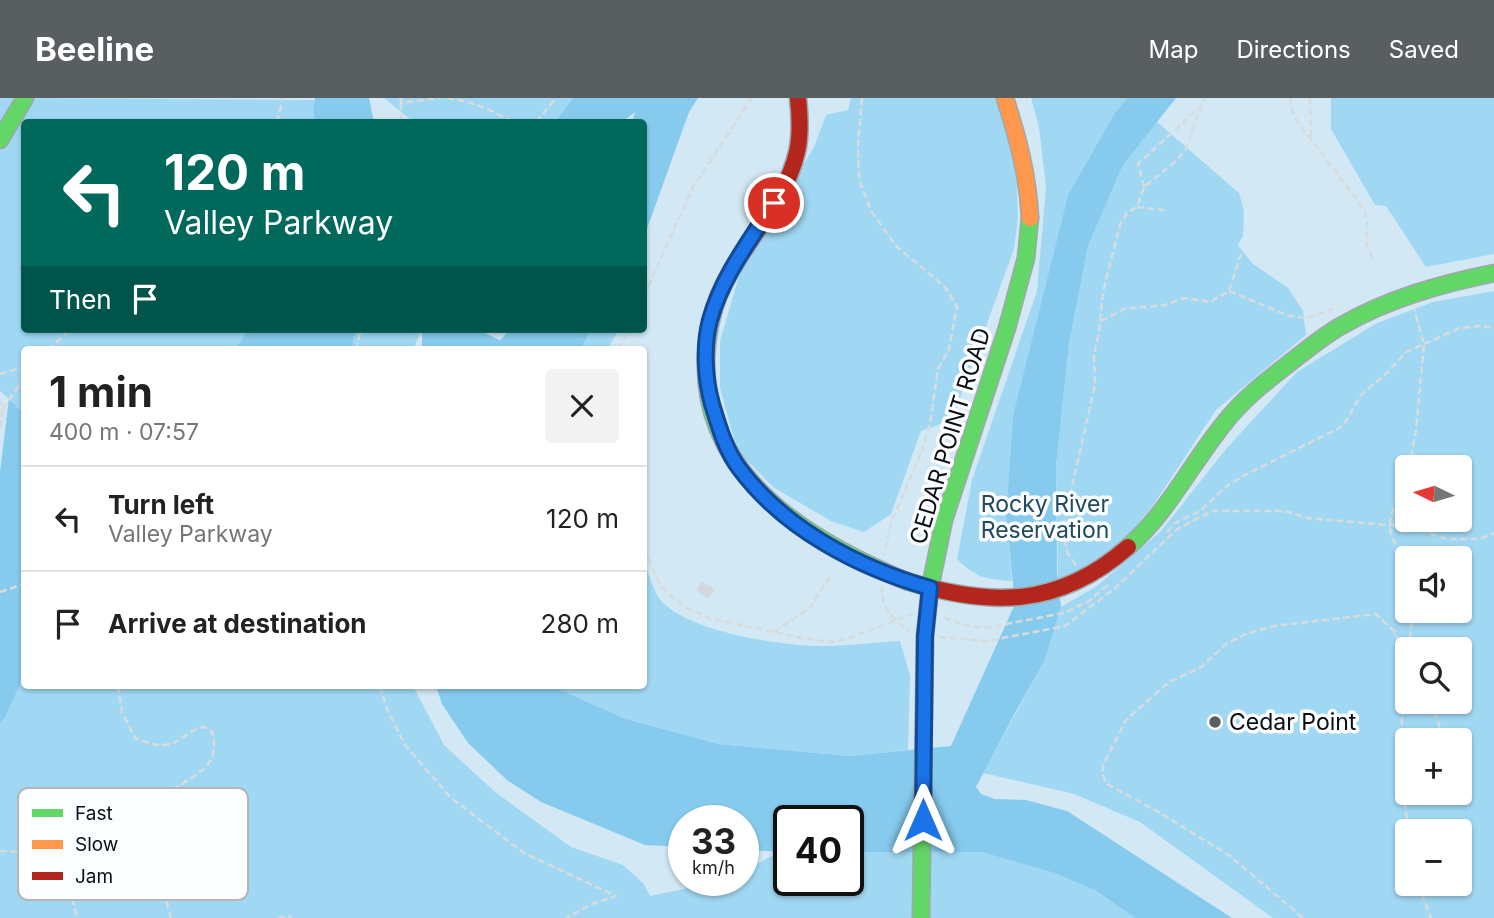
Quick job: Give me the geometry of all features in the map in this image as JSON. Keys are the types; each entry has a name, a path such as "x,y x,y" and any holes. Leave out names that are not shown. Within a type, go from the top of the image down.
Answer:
{"street":[{"path":"0,140 25,98"},
{"path":"798,98 800,132 790,170 774,203 721,287 709,323 706,356 708,390 722,438 738,467 768,500 792,521 822,541 883,573 930,588 982,599 1010,600 1065,589 1109,567 1142,536 1237,407 1278,371 1338,327 1415,294 1457,280 1494,273"},
{"name":"CEDAR POINT ROAD","path":"921,918 925,636 930,588 944,520 1007,328 1026,258 1030,217 1026,174 1005,98"}],"path":[{"path":"279,119 283,98"},
{"path":"401,119 401,100 440,98"},
{"path":"447,98 468,101 508,119"},
{"path":"538,119 556,98"},
{"path":"647,289 693,187 752,98"},
{"path":"862,98 858,145 859,179 871,211 896,246 945,287 957,307 949,349 937,369 930,423 922,451 885,545 881,592 887,612 895,622 914,634 987,641 1065,626 1114,589 1176,530 1212,511"},
{"path":"1143,187 1177,160 1186,149 1204,98"},
{"path":"1290,98 1297,121 1364,209 1367,246 1374,262"},
{"path":"1310,98 1311,137"},
{"path":"1137,207 1143,187 1138,164 1201,106"},
{"path":"1083,580 1068,554 1062,531 1095,386 1094,355 1103,292 1120,225 1127,213 1137,207 1164,210"},
{"path":"1100,322 1124,309 1165,305 1184,298 1210,302 1229,291 1242,251"},
{"path":"1229,291 1289,316 1307,318 1339,307"},
{"path":"1411,455 1424,344 1413,306 1415,294"},
{"path":"1130,565 1148,552 1175,523 1200,511 1227,486 1343,426 1368,388 1389,371 1406,352 1460,328 1494,328"},
{"path":"52,346 67,333"},
{"path":"0,374 21,368"},
{"path":"0,429 3,409 21,382"},
{"path":"0,400 3,409"},
{"path":"1395,510 1389,526 1395,546"},
{"path":"1200,511 1285,511 1307,518 1411,527 1447,539 1480,539 1494,533"},
{"path":"647,556 661,587 685,607 709,618 774,632 831,642 918,614"},
{"path":"774,632 810,608 831,575"},
{"path":"939,616 965,625 985,628 1064,613 1089,601 1111,582"},
{"path":"0,592 21,585"},
{"path":"1303,918 1230,856 1107,784 1103,765 1126,720 1140,705 1169,682 1200,668 1226,644 1246,634 1274,626 1376,614 1395,632 1397,637"},
{"path":"118,689 122,712 135,738 144,742 169,744 183,740 198,727 210,730 214,736 212,761 203,771 177,788"},
{"path":"381,689 387,709 405,745 451,798 524,853 616,896 566,918"},
{"path":"1402,714 1399,769 1407,819"},
{"path":"0,851 18,852"},
{"path":"1422,896 1430,918"},
{"path":"73,900 77,918"},
{"path":"166,900 171,918"},
{"path":"278,918 291,918"}],"green space":[{"name":"Rocky River Reservation","path":"0,98 1028,98 1083,157 1062,98 1494,98 1494,918 0,918"}],"shaded area":[{"path":"0,98 316,100 313,110 314,119 21,119 21,333 246,333 237,346 21,346 21,689 415,689 444,745 495,792 571,847 623,865 644,884 650,896 668,892 668,896 759,896 759,863 773,855 773,896 864,896 864,852 982,852 1057,863 1135,918 0,918 0,473 9,399 0,391"},
{"path":"315,98 369,98 373,119 314,119"},
{"path":"384,98 573,98 557,119 410,119"},
{"path":"573,98 698,98 689,112 647,229 647,119 633,119 635,112 626,119 557,119"},
{"path":"851,98 998,98 1016,165 1018,218 1014,249 952,420 921,431 891,514 864,532 831,521 773,487 737,450 720,388 720,341 748,245 783,199 814,147 826,115 848,110"},
{"path":"1031,98 1127,98 1114,114 1068,195 1013,415 1006,516 1012,581 982,576 957,559 972,480 1037,291 1046,187 1039,127"},
{"path":"1127,98 1176,98 1123,165 1088,246 1069,344 1056,466 1057,572 1061,607 1044,662 976,787 981,794 995,799 1026,800 1067,811 1232,918 1135,918 1095,890 1055,873 982,852 864,852 864,805 773,805 773,851 759,851 759,805 668,805 668,846 645,845 541,802 507,780 468,743 442,704 437,689 559,689 626,719 719,744 849,756 951,746 1015,604 1006,516 1013,415 1068,195 1114,114"},
{"path":"1331,98 1494,98 1494,254 1426,267 1386,206 1375,205 1331,129"},
{"path":"1156,121 1239,193 1244,211 1243,236 1238,245 1252,263 1288,288 1303,311 1306,335 1216,410 1154,504 1116,551 1092,562 1072,577 1058,582 1056,466 1069,344 1088,246 1123,165"},
{"path":"1494,291 1494,918 1273,918 1140,822 1074,794 983,773 1044,662 1061,607 1097,586 1161,531 1226,449 1297,372 1377,323 1433,302"},
{"path":"246,333 355,333 352,346 237,346"},
{"path":"355,333 420,333 415,346 352,346"},
{"path":"422,333 484,333 500,340 507,333 590,333 582,346 422,346"},
{"path":"590,333 617,333 609,346 582,346"},
{"path":"9,399 21,412 21,682 4,719 0,722 0,473"},
{"path":"647,571 662,602 694,622 739,636 807,645 834,646 900,641 910,676 908,750 849,756 719,744 626,719 559,689 647,689"}],"building":[{"path":"702,581 715,590 708,599 696,590"}],"traffic: fast":[{"path":"0,140 25,98"},
{"path":"921,918 925,636 930,588 944,520 1007,328 1026,258 1030,218"},
{"path":"1128,547 1155,519 1230,416 1266,381 1312,346 1339,327 1376,308 1454,282 1494,273"},
{"path":"712,316 706,367 712,411 728,450 754,484 786,514 823,540 906,581"}],"traffic: slow":[{"path":"1005,98 1022,157 1030,218"}],"traffic: jam":[{"path":"712,316 730,273 768,215 790,174 799,138 798,98"},
{"path":"906,581 967,595 1023,597 1076,582 1128,547"}],"place":[{"name":"Cedar Point","path":"1215,722"}],"route":[{"path":"774,203 721,287 709,323 706,356 708,390 722,438 738,467 780,512 860,563 930,588 925,636 923,820"}]}
